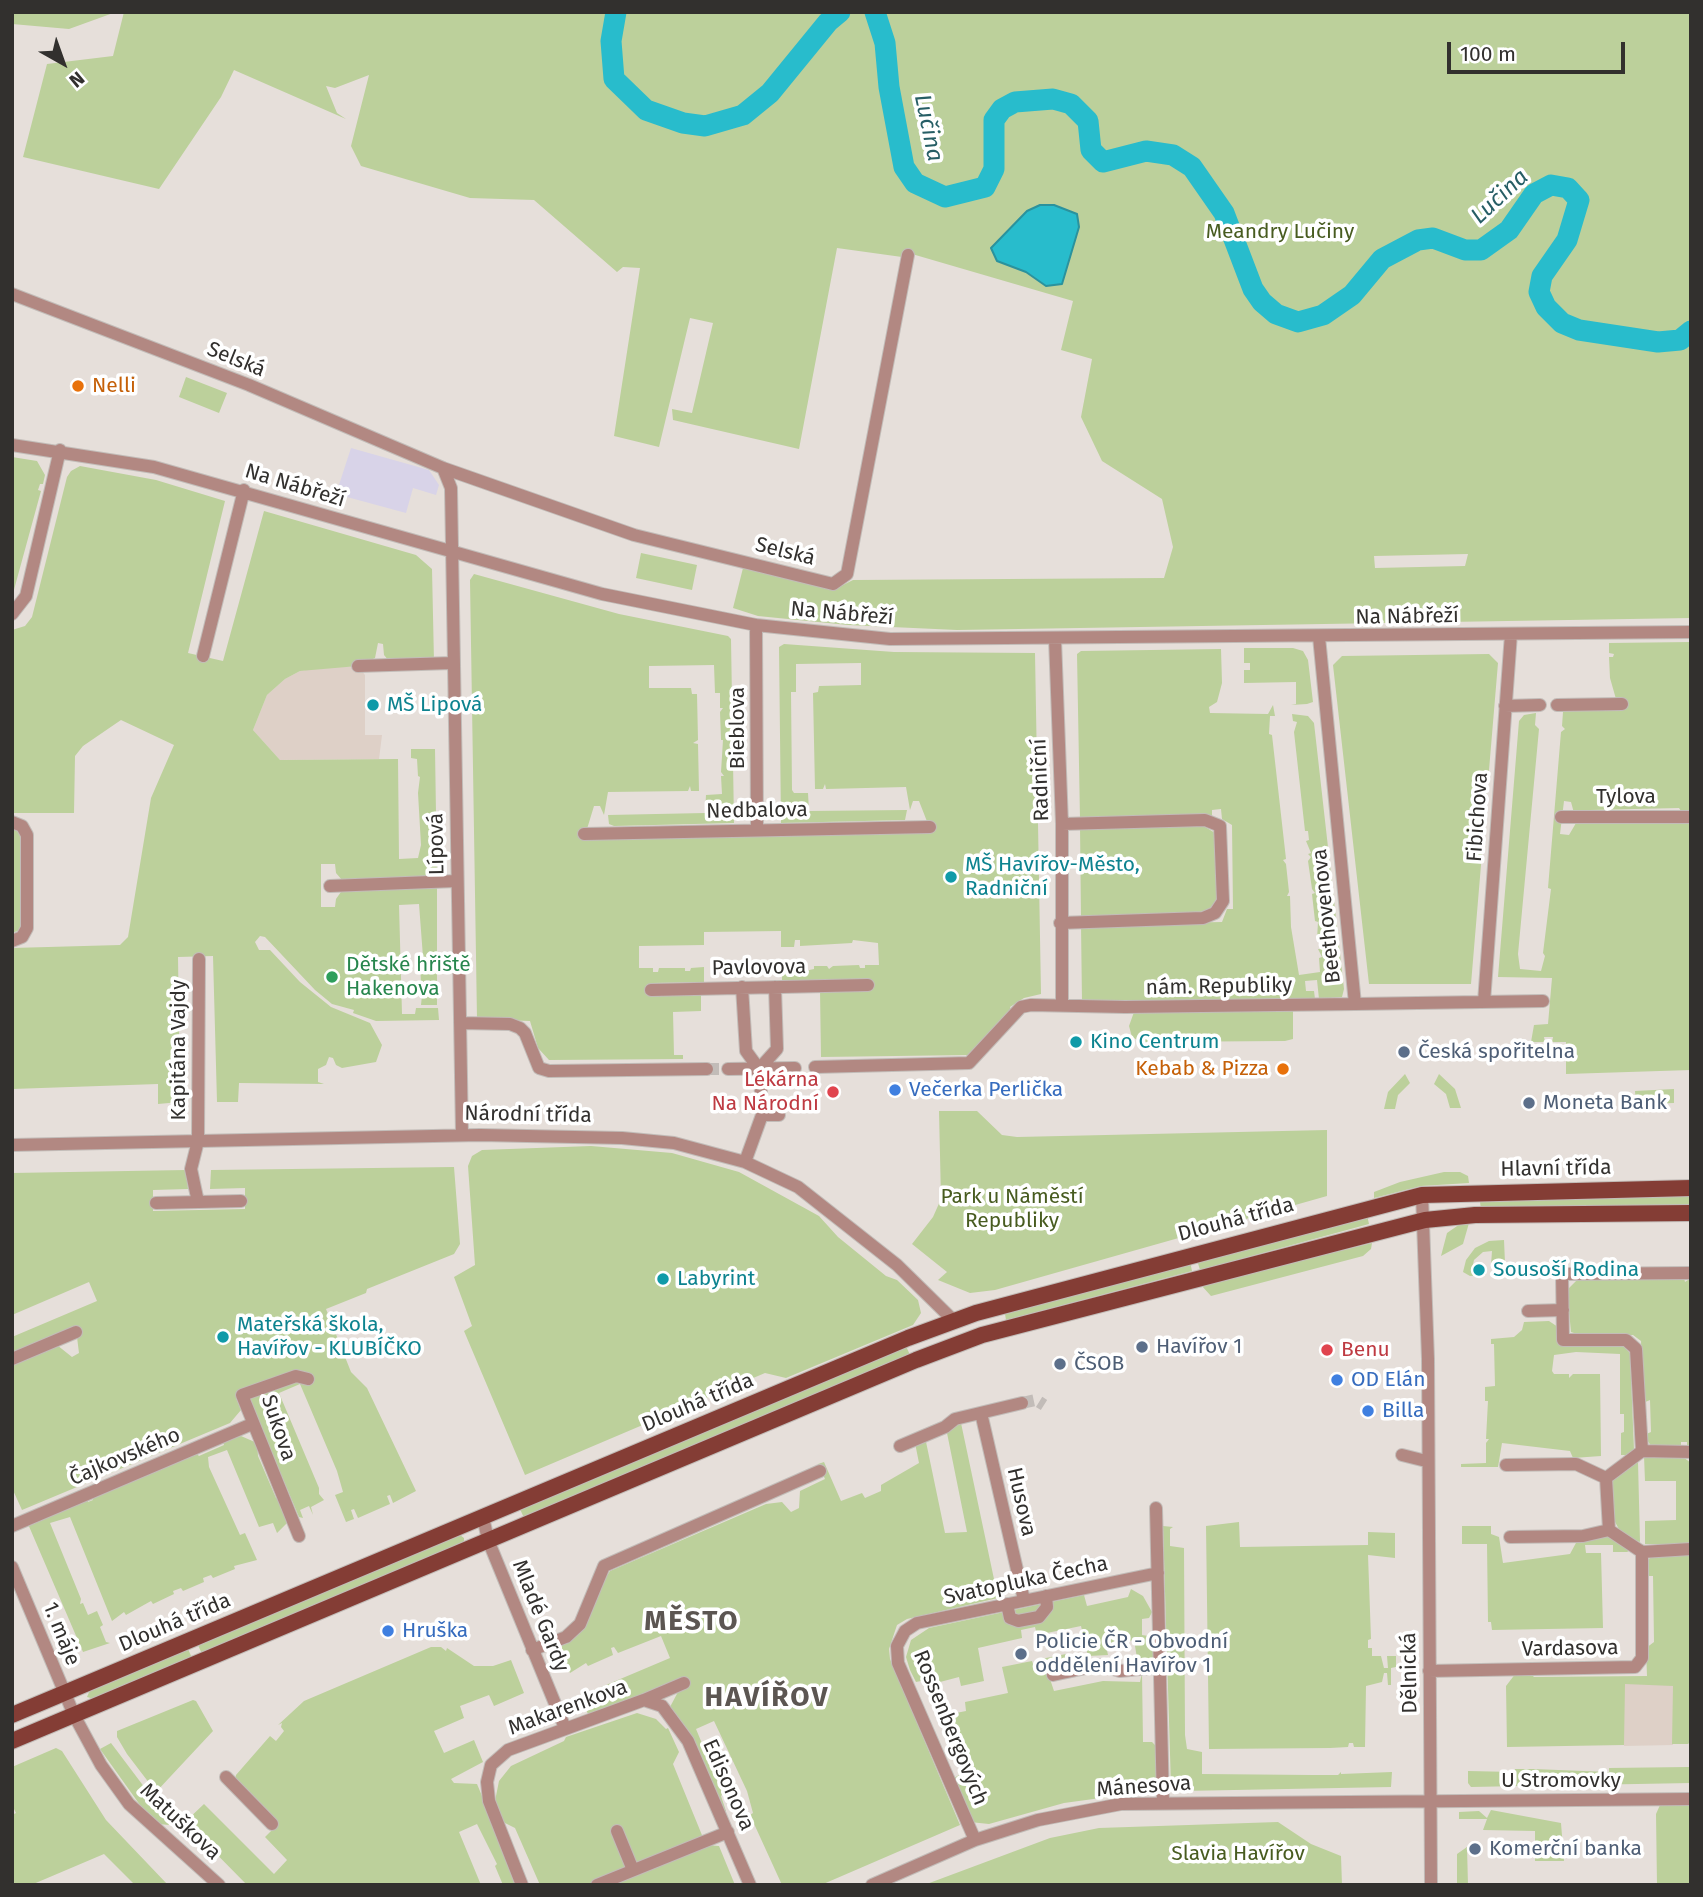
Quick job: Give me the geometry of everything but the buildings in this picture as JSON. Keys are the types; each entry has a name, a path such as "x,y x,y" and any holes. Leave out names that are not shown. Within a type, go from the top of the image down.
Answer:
{"main road":[{"name":"Hlavní třída","path":"1422,1195 1691,1188"},
{"name":"Dlouhá třída","path":"12,1715 953,1320 1132,1269 1422,1195"},
{"path":"12,1741 916,1360 982,1335 1193,1278 1425,1220 1475,1215 1691,1213"},
{"name":"Národní třída","path":"953,1320 982,1335"}],"street":[{"name":"Selská","path":"12,294 249,385 443,468 634,535 833,584 846,574 908,255"},
{"name":"Na Nábřeží","path":"12,445 60,450 154,467 244,490 450,553 602,594 756,625 890,639 1691,632"},
{"path":"12,614 26,596 60,450"},
{"path":"443,468 452,488 450,553"},
{"path":"203,656 244,490"},
{"name":"Lípová","path":"450,553 462,1135"},
{"name":"Bieblova","path":"756,625 757,830"},
{"name":"Fibichova","path":"1484,1002 1511,634"},
{"name":"Beethovenova","path":"1318,637 1355,1004 1543,1001"},
{"name":"Radniční","path":"1055,639 1062,824 1062,1004"},
{"path":"358,666 452,663"},
{"path":"1558,705 1622,704"},
{"path":"1505,706 1540,705"},
{"name":"Tylova","path":"1561,817 1691,817"},
{"path":"1060,923 1203,918 1216,913 1223,901 1220,826 1205,820 1062,824"},
{"path":"17,824 27,835 27,928 17,939"},
{"name":"Nedbalova","path":"584,834 930,827"},
{"path":"330,886 456,881"},
{"name":"Kapitána Vajdy","path":"198,1202 191,1169 198,1141 199,959"},
{"name":"Pavlovova","path":"651,990 868,985"},
{"path":"759,1069 777,1049 775,987"},
{"path":"742,988 746,1051 759,1069 762,1115 745,1162"},
{"name":"nám. Republiky","path":"815,1067 969,1063 1021,1007 1062,1004 1125,1007 1355,1004"},
{"path":"460,1023 510,1024 520,1028 539,1068 549,1071 707,1069"},
{"path":"727,1069 794,1068"},
{"path":"762,1115 779,1115"},
{"name":"Národní třída","path":"12,1144 462,1135 648,1140 697,1147 745,1162 798,1187 849,1224 897,1265 953,1320"},
{"name":"Dělnická","path":"1422,1195 1425,1220 1432,1885"},
{"path":"156,1203 241,1201"},
{"path":"1642,1451 1638,1354 1634,1345 1626,1340 1563,1340 1562,1275 1691,1273"},
{"path":"1528,1311 1563,1310"},
{"path":"12,1359 76,1332"},
{"name":"Sukova","path":"299,1536 242,1395 296,1376 308,1379"},
{"path":"900,1446 945,1427 955,1419 1022,1403"},
{"name":"Husova","path":"981,1413 1024,1600"},
{"name":"Čajkovského","path":"12,1526 252,1424"},
{"path":"1606,1478 1642,1451 1691,1452"},
{"path":"1402,1455 1426,1461"},
{"path":"1506,1465 1576,1464 1606,1478"},
{"path":"532,1650 566,1637 580,1624 604,1566 820,1471"},
{"path":"1606,1478 1609,1530"},
{"path":"1156,1508 1163,1803"},
{"name":"Mladé Gardy","path":"483,1517 488,1540 565,1728"},
{"path":"1510,1537 1583,1536 1609,1530 1642,1552 1691,1549"},
{"name":"Vardasova","path":"1429,1671 1635,1667 1642,1658 1642,1552"},
{"name":"1. máje","path":"12,1567 74,1715"},
{"name":"Svatopluka Čecha","path":"905,1631 917,1623 1158,1573"},
{"path":"1007,1604 1010,1618 1018,1621 1039,1617 1047,1607 1046,1596"},
{"name":"Rossenbergových","path":"905,1631 897,1646 898,1663 975,1840"},
{"path":"1053,1675 1100,1665 1120,1671 1160,1667"},
{"path":"644,1700 684,1683"},
{"name":"Makarenkova","path":"522,1885 489,1801 491,1765 508,1750 644,1700 662,1706"},
{"name":"Edisonova","path":"662,1706 688,1741 750,1885"},
{"name":"Matuškova","path":"74,1715 101,1765 129,1804 219,1885"},
{"path":"226,1777 272,1824"},
{"name":"U Stromovky","path":"1431,1800 1691,1799"},
{"name":"Mánesova","path":"873,1885 975,1840 1038,1820 1121,1804 1431,1800"},
{"path":"617,1831 633,1870"},
{"path":"597,1885 728,1832"}],"shaded area":[{"path":"351,448 429,470 439,485 436,495 413,488 406,513 336,494"},
{"path":"358,666 365,675 365,735 382,735 379,759 280,760 253,730 267,695 285,679 300,671 316,668"},
{"path":"1667,1683 1673,1686 1673,1745 1624,1746 1624,1684"}],"green space":[{"path":"12,12 116,12 69,29 12,24"},
{"name":"Meandry Lučiny","path":"124,12 1691,12 1691,618 957,630 848,625 758,616 733,608 743,568 833,590 853,580 1164,578 1173,547 1162,499 1102,461 1081,417 1092,359 1061,350 1073,301 912,254 902,257 837,248 799,449 673,420 672,409 692,413 713,323 690,318 659,447 614,436 640,268 623,267 617,272 534,200 470,198 361,166 351,146 369,75 335,88 326,86 337,113 346,119 234,70 221,97 159,189 23,157 47,64 113,56","holes":["1468,554 1465,566 1375,568 1374,556"]},
{"path":"186,377 227,393 219,413 179,397"},
{"path":"12,457 37,461 45,475 38,490 41,491 12,597"},
{"path":"80,466 156,480 225,501 188,653 223,661 264,511 416,555 432,569 434,662 389,661 384,655 383,644 378,643 375,658 358,666 300,671 285,679 267,695 253,730 280,760 398,759 399,859 418,858 421,845 418,793 420,777 417,759 411,758 411,749 435,749 437,879 342,880 336,873 335,864 321,864 321,907 335,907 336,899 343,889 437,888 437,1005 421,1005 423,986 420,958 423,957 419,904 399,905 402,1014 415,1014 416,1008 438,1008 439,1020 376,1021 353,1013 354,1010 332,1004 315,990 265,937 260,936 255,942 259,950 270,950 300,982 331,1007 370,1023 382,1045 376,1062 342,1068 329,1057 326,1065 318,1069 318,1082 324,1084 239,1083 238,1102 217,1102 213,956 178,957 180,1102 158,1104 158,1084 12,1089 12,948 120,945 128,937 151,798 174,745 121,720 83,746 75,756 74,813 12,813 12,630 25,626 32,617 67,477"},
{"path":"641,553 697,565 692,590 636,578"},
{"path":"474,574 619,614 728,636 731,639 734,823 609,824 608,815 705,813 706,795 722,794 721,776 724,776 721,772 723,740 720,712 723,708 720,708 720,693 715,693 714,665 649,666 649,688 691,688 692,694 697,694 698,740 693,743 698,744 699,791 691,791 690,786 688,791 608,792 604,815 600,806 594,806 587,829 928,824 919,801 913,801 910,810 906,787 826,789 825,784 823,789 815,789 813,693 818,692 819,686 861,685 861,663 796,664 796,692 791,692 792,790 794,793 808,793 809,811 907,810 905,820 781,823 779,647 784,644 894,652 1035,653 1041,994 1024,998 1010,1007 1012,1012 970,1055 821,1057 820,990 868,980 782,981 782,970 800,972 814,969 814,966 827,966 829,969 833,966 859,965 860,968 865,968 865,965 879,965 878,943 853,940 852,943 800,946 800,940 795,940 794,947 781,947 781,931 704,932 704,945 639,946 639,968 653,968 653,972 658,972 659,968 685,968 685,971 690,971 691,968 704,967 704,982 653,983 653,986 701,992 701,1011 673,1012 674,1055 683,1055 683,1059 549,1060 538,1048 530,1021 477,1019 470,580"},
{"path":"1691,642 1691,814 1683,814 1679,808 1590,810 1593,815 1574,813 1571,802 1564,801 1560,834 1569,835 1576,823 1691,820 1691,1070 1566,1074 1566,1042 1552,1042 1553,1037 1544,1037 1545,1042 1531,1042 1534,1025 1548,1024 1552,978 1498,977 1519,721 1524,715 1536,713 1535,725 1539,729 1518,954 1520,969 1541,971 1545,956 1543,953 1551,889 1548,888 1561,732 1565,729 1562,726 1563,712 1558,712 1558,709 1616,699 1610,678 1609,657 1614,654 1609,653 1609,643"},
{"path":"1244,648 1293,648 1303,651 1308,660 1313,702 1291,705 1296,704 1296,682 1244,683 1244,670 1250,670 1250,663 1244,663"},
{"path":"1221,649 1222,683 1217,702 1209,707 1210,713 1268,714 1273,705 1275,716 1270,716 1269,734 1272,735 1286,859 1283,860 1286,864 1289,892 1287,896 1290,896 1291,927 1299,975 1320,972 1319,958 1322,957 1318,949 1321,949 1317,939 1318,922 1315,921 1312,894 1315,893 1308,861 1311,857 1308,854 1311,853 1306,841 1309,840 1308,831 1305,831 1294,732 1297,722 1293,721 1292,714 1308,716 1314,723 1344,989 1342,997 1319,999 1317,980 1305,981 1306,991 1314,991 1315,999 1082,1002 1081,925 1222,922 1227,909 1233,909 1232,825 1222,819 1221,809 1212,810 1212,817 1080,819 1077,654 1081,651"},
{"path":"1489,654 1498,663 1471,984 1369,984 1333,665 1342,656"},
{"path":"12,825 19,830 23,842 23,929 12,933"},
{"path":"1202,825 1215,833 1218,901 1208,913 1081,918 1080,826"},
{"path":"1293,1009 1293,1039 1285,1041 1141,1042 1132,1037 1129,1026 1134,1012"},
{"path":"1405,1074 1410,1083 1398,1095 1395,1109 1384,1109 1388,1092"},
{"path":"1439,1074 1455,1089 1461,1108 1450,1108 1446,1094 1434,1084"},
{"path":"1674,1089 1674,1103 1636,1104 1635,1091"},
{"name":"Park u Náměstí Republiky","path":"939,1111 977,1111 1002,1135 1017,1137 1327,1130 1327,1196 995,1290 970,1293 938,1280 947,1272 912,1244 933,1217 941,1199"},
{"path":"591,1146 672,1153 739,1172 819,1216 838,1237 886,1276 897,1280 918,1300 921,1313 913,1325 786,1378 765,1373 525,1475 464,1331 472,1326 454,1277 475,1265 468,1166 472,1156 482,1150"},
{"path":"454,1167 460,1244 454,1254 367,1289 366,1293 326,1309 351,1372 367,1388 416,1491 393,1503 390,1495 387,1496 390,1504 358,1518 354,1509 351,1510 354,1519 346,1522 335,1495 343,1492 337,1471 300,1384 279,1393 319,1488 319,1494 324,1500 311,1507 313,1515 309,1506 300,1510 303,1518 299,1517 247,1394 236,1398 241,1410 230,1423 22,1510 12,1488 12,1363 57,1345 72,1357 79,1353 77,1337 12,1356 12,1337 97,1301 89,1282 12,1315 12,1173 186,1170 188,1189 153,1190 153,1211 245,1209 245,1188 210,1189 211,1170"},
{"path":"1444,1172 1460,1172 1468,1176 1469,1183 1421,1186 1374,1198 1374,1192 1400,1182"},
{"path":"1691,1195 1691,1207 1481,1209 1480,1202"},
{"path":"1367,1215 1369,1224 1200,1270 1197,1260"},
{"path":"1469,1223 1463,1244 1441,1256 1447,1233 1460,1224"},
{"path":"1504,1240 1505,1263 1491,1265 1492,1251 1483,1252 1474,1260 1472,1269 1479,1272 1486,1270 1486,1275 1470,1276 1463,1272 1466,1260 1475,1248 1489,1241"},
{"path":"1372,1243 1371,1249 1363,1256 1211,1296 1201,1285"},
{"path":"1190,1261 1192,1271 1006,1320 1005,1314"},
{"path":"1684,1278 1685,1282 1691,1278 1691,1447 1687,1447 1687,1442 1681,1442 1681,1447 1651,1446 1644,1435 1651,1432 1650,1400 1643,1403 1641,1341 1633,1335 1580,1335 1571,1332 1567,1290 1577,1280 1585,1279"},
{"path":"1549,1321 1558,1327 1559,1340 1623,1346 1630,1353 1634,1450 1631,1455 1621,1455 1624,1414 1620,1414 1620,1354 1576,1352 1554,1355 1552,1371 1554,1374 1569,1374 1569,1378 1573,1374 1600,1374 1601,1456 1573,1458 1570,1451 1502,1443 1498,1467 1461,1467 1461,1464 1486,1463 1486,1443 1489,1439 1486,1439 1488,1401 1485,1401 1485,1387 1495,1386 1494,1344 1491,1344 1491,1339 1514,1337 1522,1330 1524,1322"},
{"path":"906,1346 910,1355 524,1518 520,1509"},
{"path":"961,1423 998,1598 907,1619 897,1625 889,1649 890,1659 960,1825 821,1885 782,1885 750,1815 753,1813 747,1791 714,1721 696,1729 723,1794 721,1796 726,1811 716,1815 670,1707 679,1690 588,1714 580,1696 670,1658 661,1636 618,1653 614,1647 611,1648 613,1655 588,1666 586,1663 570,1673 558,1644 565,1641 610,1571 766,1504 782,1502 791,1512 799,1508 800,1491 825,1479 818,1464 824,1462 841,1501 862,1493 865,1498 881,1491 881,1485 919,1463 915,1443 925,1437 945,1533 967,1532 947,1433 943,1430"},
{"path":"241,1436 257,1443 258,1456 276,1498 282,1501 288,1522 277,1533 273,1523 259,1527 227,1450 208,1457 209,1467 240,1535 245,1533 257,1560 234,1566 235,1569 213,1578 211,1575 203,1578 204,1582 183,1591 181,1588 173,1591 174,1594 153,1604 151,1601 126,1615 124,1612 112,1621 70,1517 50,1523 81,1599 80,1604 83,1603 88,1615 97,1611 106,1642 110,1643 83,1652 28,1524 87,1499 88,1502 93,1500 92,1497 196,1453 199,1456 224,1445 223,1442"},
{"path":"1644,1456 1683,1457 1691,1463 1689,1544 1645,1544 1645,1521 1676,1520 1676,1481 1645,1481"},
{"path":"1636,1460 1640,1542 1622,1535 1613,1518 1613,1478"},
{"path":"1239,1522 1240,1547 1368,1545 1368,1532 1395,1533 1395,1558 1368,1555 1371,1639 1368,1640 1368,1648 1372,1648 1372,1656 1381,1656 1384,1668 1388,1668 1387,1656 1396,1656 1396,1667 1391,1668 1391,1685 1388,1685 1387,1673 1384,1673 1382,1682 1366,1686 1365,1747 1354,1747 1353,1743 1349,1743 1348,1747 1330,1748 1209,1749 1206,1526"},
{"path":"1163,1526 1173,1527 1170,1529 1170,1546 1184,1548 1185,1735 1187,1749 1202,1752 1202,1774 1338,1775 1341,1772 1392,1772 1391,1787 1182,1791 1171,1786"},
{"path":"1462,1526 1491,1526 1491,1534 1499,1537 1503,1563 1570,1554 1577,1541 1606,1536 1627,1544 1633,1549 1627,1552 1613,1552 1613,1545 1585,1545 1586,1553 1601,1553 1603,1628 1492,1630 1491,1622 1488,1622 1487,1544 1462,1544"},
{"path":"460,1535 464,1538 464,1544 202,1654 198,1645"},
{"path":"1691,1554 1691,1741 1688,1744 1672,1744 1673,1686 1625,1684 1624,1745 1507,1747 1506,1686 1516,1673 1529,1672 1534,1677 1647,1676 1646,1648 1654,1642 1653,1576 1645,1576 1648,1560 1651,1557"},
{"path":"1131,1589 1143,1596 1152,1612 1149,1618 1142,1619 1142,1635 1155,1637 1154,1662 1138,1664 1134,1640 1106,1646 1108,1655 1088,1656 1081,1626 1037,1635 1035,1627 1021,1630 1022,1638 978,1648 984,1681 961,1686 959,1677 940,1682 946,1715 966,1711 965,1702 1008,1693 1002,1667 1032,1661 1034,1667 1037,1666 1036,1660 1066,1654 1071,1665 1088,1660 1090,1664 1064,1670 1062,1662 1050,1665 1051,1672 1048,1673 1054,1691 1103,1681 1140,1682 1142,1673 1143,1742 1152,1742 1157,1747 1158,1781 1145,1792 1064,1803 989,1824 970,1822 954,1778 964,1772 926,1680 916,1682 910,1670 906,1657 911,1640 929,1628 1084,1595 1087,1606 1128,1597"},
{"path":"431,1647 441,1647 446,1651 447,1648 474,1666 493,1666 511,1660 524,1693 494,1706 489,1695 460,1706 464,1718 434,1731 444,1753 474,1740 483,1762 451,1779 454,1783 477,1784 519,1885 503,1885 495,1866 497,1864 477,1824 459,1832 481,1885 247,1885 185,1822 204,1804 274,1874 287,1860 265,1837 278,1824 235,1780 236,1775 270,1736 276,1741 284,1731 282,1723 278,1725 304,1701"},
{"path":"188,1649 192,1658 94,1699 87,1697 90,1690"},
{"path":"193,1700 213,1731 156,1792 127,1754 117,1737 117,1731"},
{"path":"637,1713 656,1719 668,1728 679,1752 673,1764 706,1845 719,1846 735,1885 540,1885 515,1828 503,1822 495,1801 499,1781 511,1766 564,1741 566,1737"},
{"path":"111,1743 148,1792 177,1821 169,1825 159,1824 140,1805 100,1749"},
{"path":"56,1748 62,1751 106,1820 168,1885 135,1885 104,1854 31,1885 12,1885 12,1815 16,1813 12,1805 12,1767"},
{"path":"1691,1767 1691,1783 1528,1786 1528,1782 1520,1782 1520,1786 1471,1787 1468,1783 1468,1771 1514,1772 1515,1769 1533,1769 1609,1772 1609,1768"},
{"path":"1691,1803 1691,1885 1657,1885 1656,1814 1660,1805"},
{"path":"1491,1810 1561,1823 1564,1861 1535,1861 1535,1831 1483,1830 1487,1819 1459,1819 1459,1812 1479,1811 1487,1818"},
{"name":"Slavia Havířov","path":"1278,1822 1311,1844 1341,1856 1342,1885 924,1885 1050,1838 1099,1828"},
{"path":"1467,1847 1468,1885 1457,1885 1457,1854"}],"water":[{"path":"1040,205 1054,205 1077,214 1079,227 1062,284 1046,286 1026,272 997,261 991,248 1027,211"}],"waterway":[{"name":"Lučina","path":"616,12 611,41 614,79 646,110 683,123 705,126 743,115 770,93 828,22 840,12"},
{"name":"Lučina","path":"875,12 885,43 889,87 904,167 915,183 945,197 985,187 994,169 994,120 1002,109 1015,102 1053,99 1071,104 1088,121 1091,150 1103,162 1146,151 1173,155 1192,167 1224,213 1253,289 1262,302 1276,314 1298,322 1323,315 1352,295 1382,259 1418,240 1433,238 1465,250 1481,250 1509,230 1534,194 1551,185 1568,188 1579,200 1567,240 1542,276 1539,292 1546,307 1562,323 1579,330 1658,342 1680,340 1691,331"}],"tunnel":[{"path":"707,1069 728,1069"},
{"path":"1022,1403 1036,1400 1044,1405"}],"place":[{"name":"Nelli","path":"78,386"},
{"name":"MŠ Lipová","path":"373,705"},
{"name":"MŠ Havířov-Město, Radniční","path":"951,877"},
{"name":"Dětské hřiště Hakenova","path":"332,977"},
{"name":"Kino Centrum","path":"1076,1042"},
{"name":"Česká spořitelna","path":"1404,1052"},
{"name":"Kebab & Pizza","path":"1283,1069"},
{"name":"Večerka Perlička","path":"895,1090"},
{"name":"Lékárna Na Národní","path":"833,1092"},
{"name":"Moneta Bank","path":"1529,1103"},
{"name":"Sousoší Rodina","path":"1479,1270"},
{"name":"Labyrint","path":"663,1279"},
{"name":"Mateřská škola, Havířov - KLUBÍČKO","path":"223,1337"},
{"name":"Havířov 1","path":"1142,1347"},
{"name":"Benu","path":"1327,1350"},
{"name":"ČSOB","path":"1060,1364"},
{"name":"OD Elán","path":"1337,1380"},
{"name":"Billa","path":"1368,1411"},
{"name":"Hruška","path":"388,1631"},
{"name":"Policie ČR - Obvodní oddělení Havířov 1","path":"1021,1654"},
{"name":"Komerční banka","path":"1475,1849"}],"district":[{"name":"MĚSTO","path":"692,1622"},
{"name":"HAVÍŘOV","path":"767,1698"}]}
